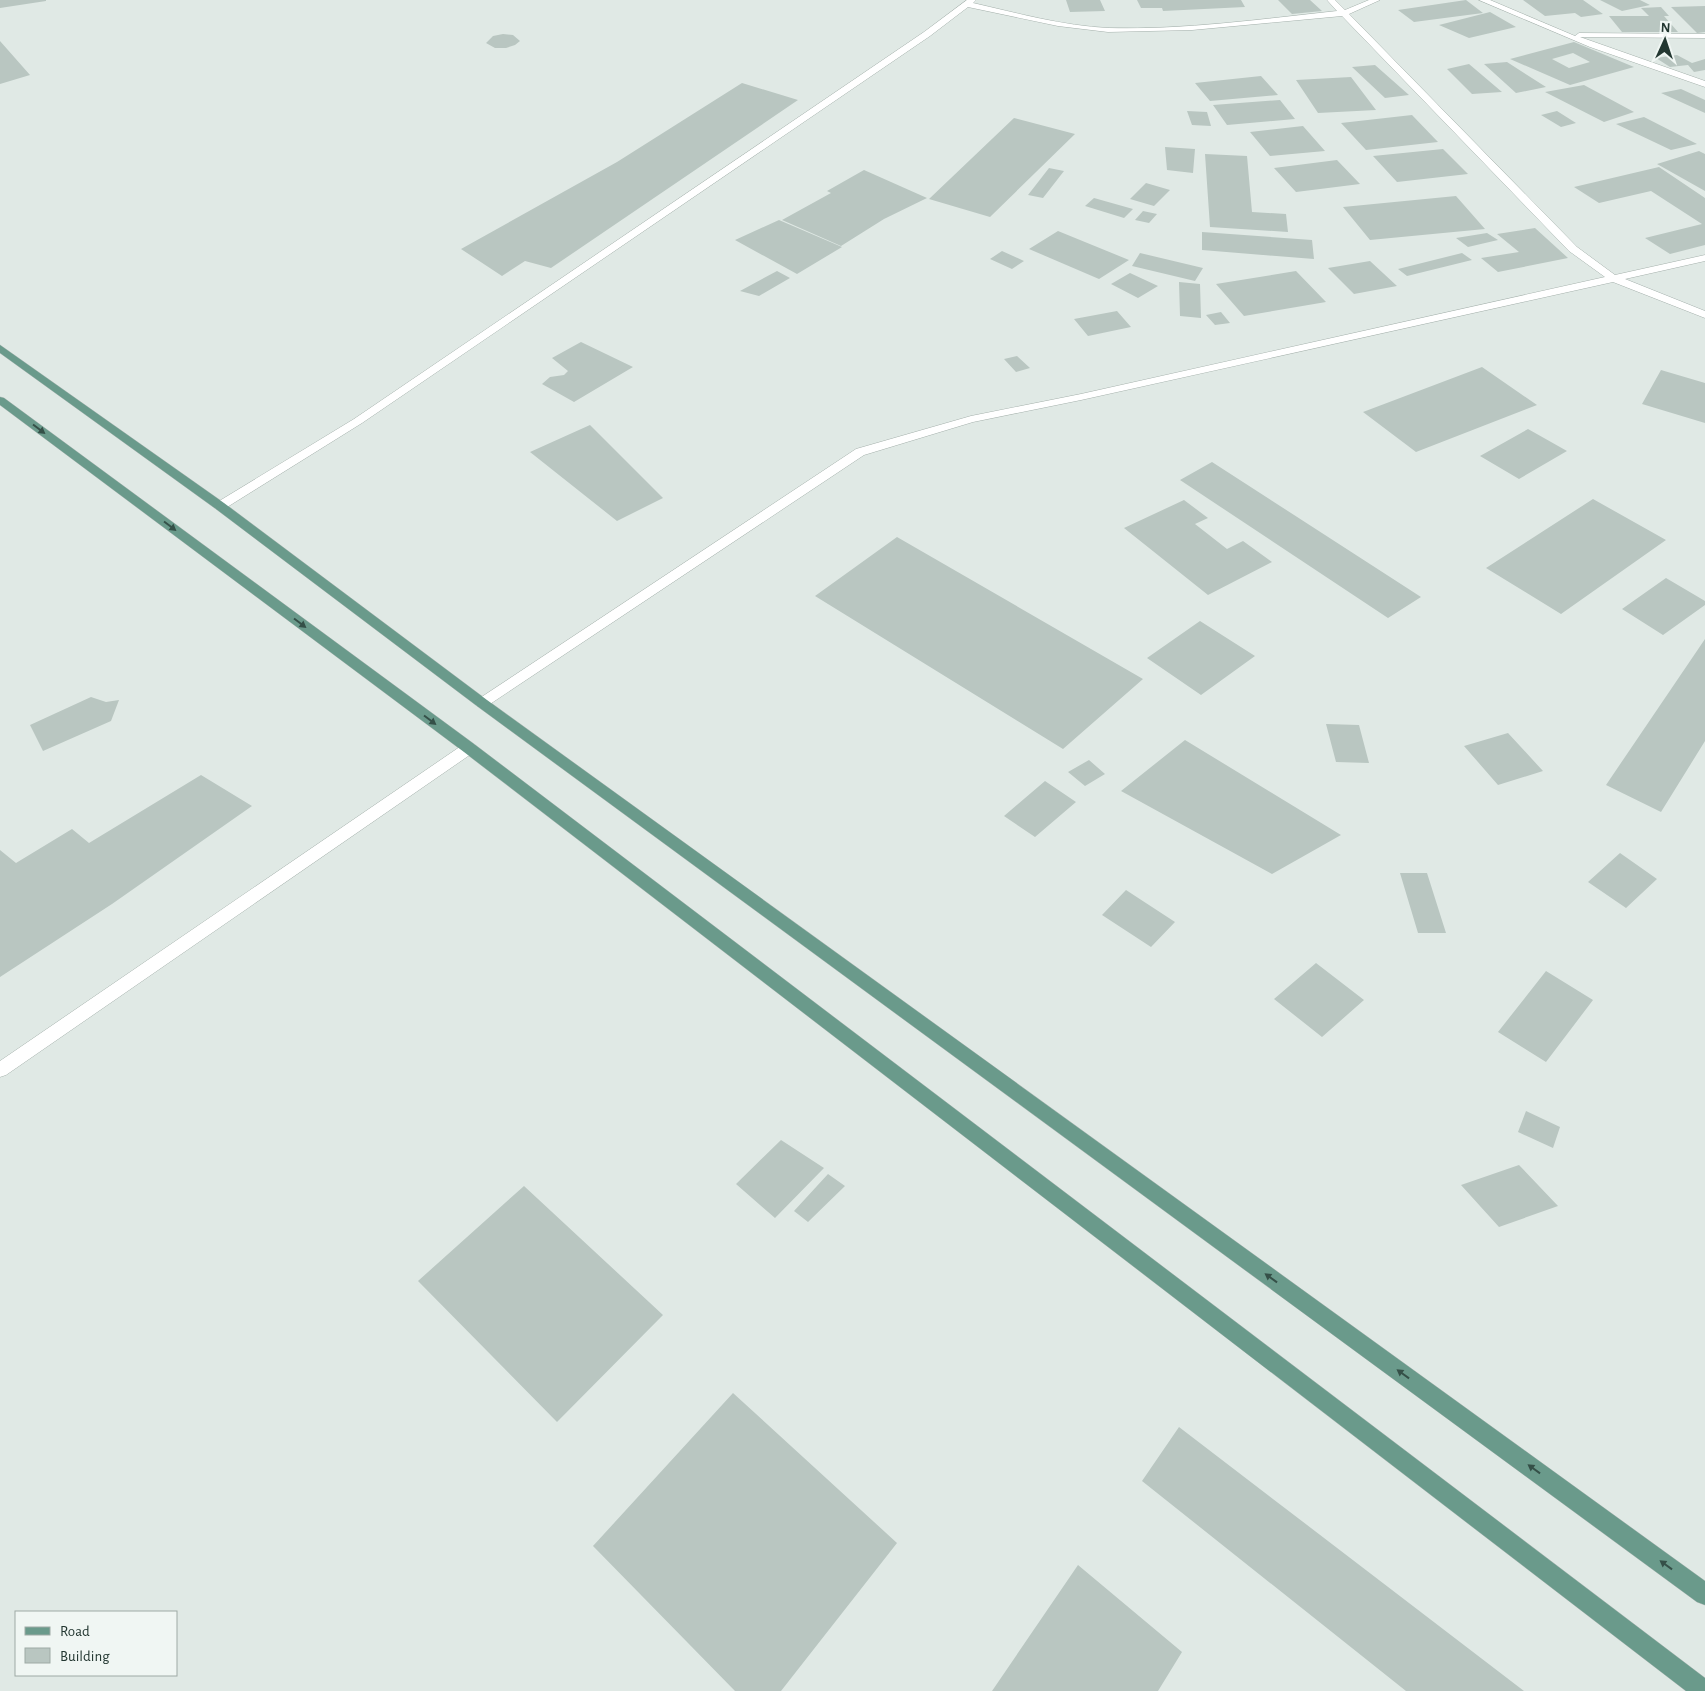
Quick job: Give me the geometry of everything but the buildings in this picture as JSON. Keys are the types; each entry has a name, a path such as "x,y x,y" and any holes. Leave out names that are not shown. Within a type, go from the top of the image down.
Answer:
{"main road":[{"path":"0,348 220,506 482,703 1705,1594"},
{"path":"0,400 469,748 1704,1691"}],"street":[{"path":"1331,0 1572,249 1613,278 1705,315"},
{"path":"220,506 358,421 927,34 969,2 1058,24 1108,30 1192,28 1343,13 1376,0"},
{"path":"1482,0 1549,29 1570,35 1654,69 1705,84"},
{"path":"1570,35 1705,36"},
{"path":"482,703 860,452 971,419 1100,393 1705,258"},
{"path":"0,1070 469,748"}]}
